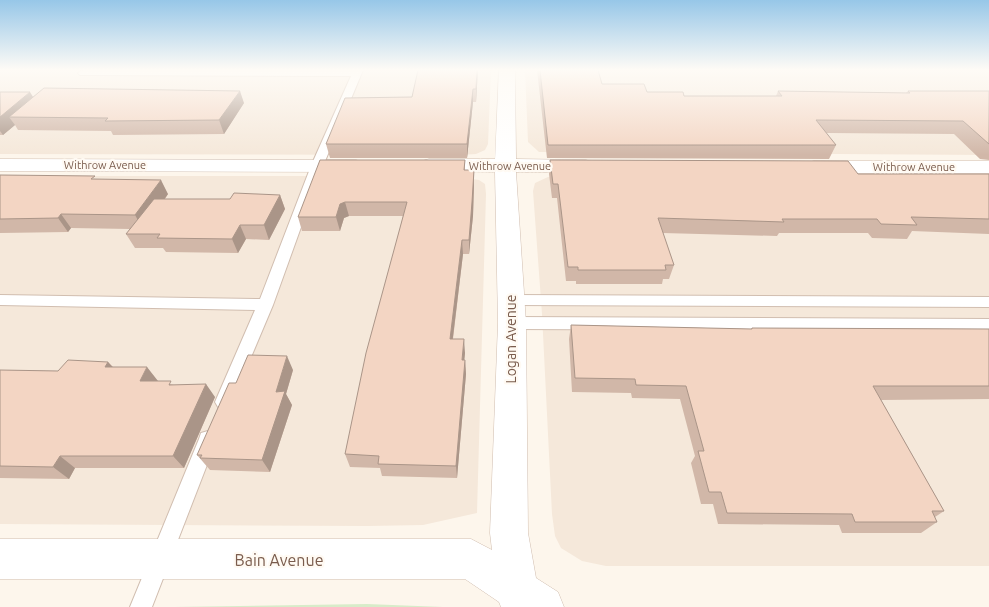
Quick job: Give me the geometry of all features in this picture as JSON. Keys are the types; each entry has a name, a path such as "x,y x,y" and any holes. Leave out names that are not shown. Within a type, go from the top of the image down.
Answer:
{"street":[{"name":"Logan Avenue","path":"506,98 505,165 511,312 509,533 528,602"},
{"name":"Withrow Avenue","path":"0,165 377,166"},
{"name":"Withrow Avenue","path":"407,166 604,166"},
{"name":"Withrow Avenue","path":"792,166 989,167"},
{"name":"Bain Avenue","path":"0,559 471,559 528,602"}],"lane":[{"path":"141,607 214,424 265,305 346,98"},
{"path":"0,300 265,305"},
{"path":"511,312 989,302"},
{"path":"511,312 989,325"}],"shaded area":[{"path":"0,98 490,98 488,144 485,150 476,154 0,154"},
{"path":"526,98 989,98 989,155 539,152 528,142"},
{"path":"0,176 448,176 479,180 485,184 477,513 423,525 0,524"},
{"path":"548,177 989,177 989,566 606,566 582,561 561,548 555,536 552,514 542,314 533,191 535,183"}],"green space":[{"path":"367,604 443,607 174,607"}],"building":[{"path":"0,98 22,98 0,117"},
{"path":"32,98 235,98 219,120 105,121 108,118 9,117"},
{"path":"345,98 472,98 467,144 326,144"},
{"path":"543,98 989,98 989,144 963,121 816,120 836,145 548,145"},
{"path":"320,160 465,160 464,170 474,170 469,240 462,240 450,339 464,339 462,360 465,360 456,466 378,464 379,456 345,454 366,353 407,202 345,202 340,204 336,217 298,217"},
{"path":"550,160 848,161 858,174 989,174 989,219 911,217 917,225 881,224 877,219 782,219 784,222 658,218 674,265 665,265 666,270 578,270 578,267 568,267 558,184 553,184"},
{"path":"0,175 95,176 91,179 161,180 135,215 61,214 58,218 0,219"},
{"path":"234,193 280,195 264,225 240,225 232,239 157,238 160,234 126,234 154,199 230,199"},
{"path":"571,325 752,329 989,329 989,386 873,386 944,511 932,511 937,522 855,522 852,514 727,513 721,492 709,492 698,451 704,451 686,386 636,385 635,379 575,378"},
{"path":"248,355 287,356 276,392 285,391 262,460 200,458 202,455 197,455 229,383 236,383"},
{"path":"68,360 108,362 105,367 147,367 140,381 171,381 169,385 206,384 173,456 60,456 53,467 0,466 0,370 58,371"}]}
